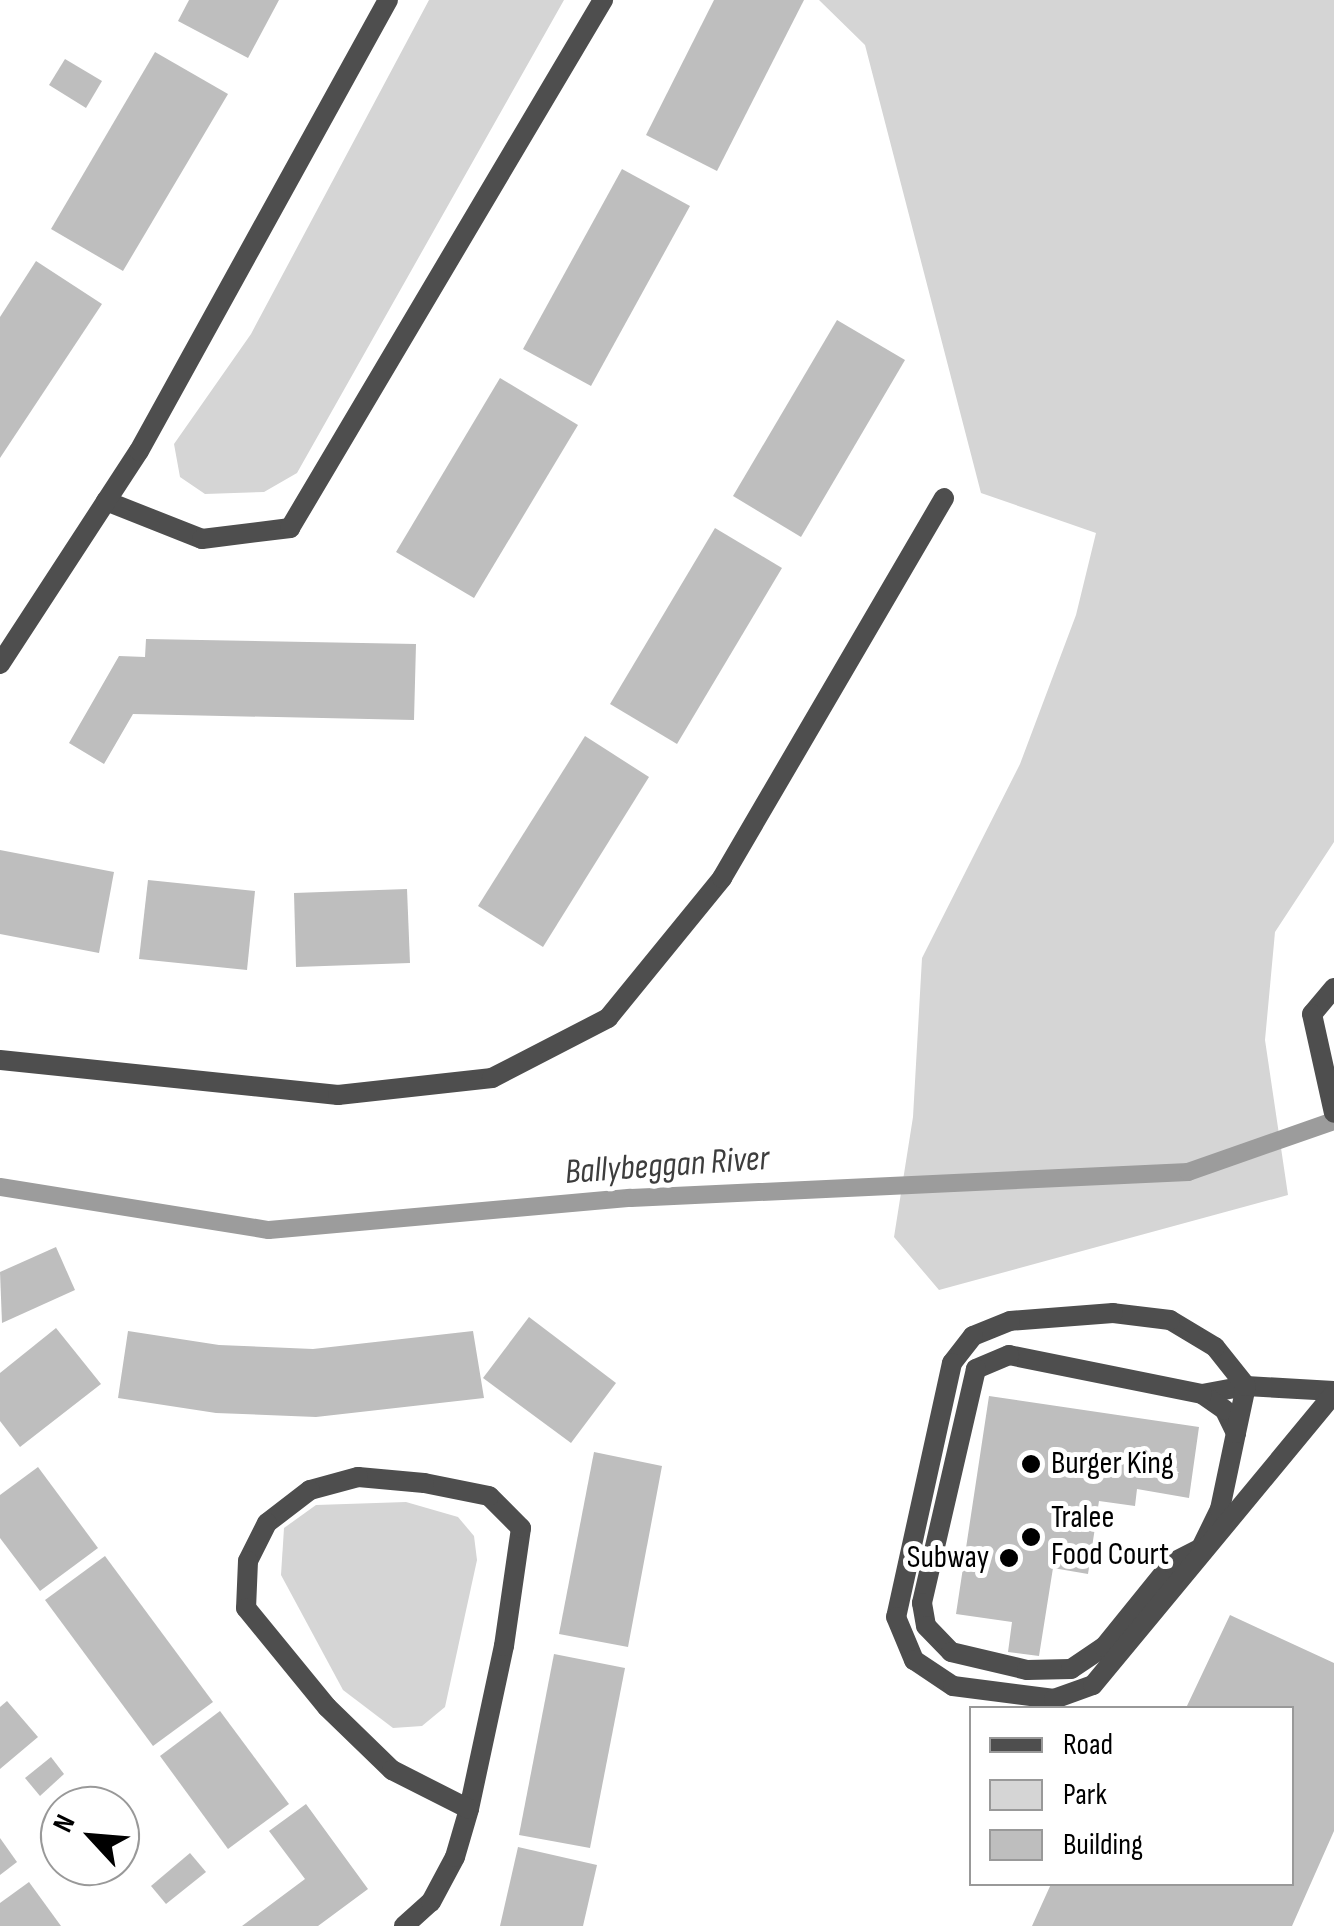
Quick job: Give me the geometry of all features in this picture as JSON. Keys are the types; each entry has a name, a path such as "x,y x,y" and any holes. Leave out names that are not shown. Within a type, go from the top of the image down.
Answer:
{"street":[{"path":"0,664 106,501 388,0"},
{"path":"106,501 202,539 290,528 603,0"},
{"path":"0,1060 338,1095 492,1078 608,1018 722,878 944,498"},
{"path":"1330,1105 1312,1014 1334,988"},
{"path":"1246,1386 1214,1346 1170,1320 1113,1313 1028,1319 972,1336 952,1363 896,1617 914,1660 954,1686 1054,1699 1093,1685 1201,1548 1334,1393"},
{"path":"1246,1386 1220,1509 1201,1548 1172,1563 1104,1647 1072,1669 1026,1670 950,1652 926,1626 922,1603 976,1369 1009,1354 1202,1394 1246,1386 1334,1393"},
{"path":"1202,1394 1225,1410 1236,1432"},
{"path":"404,1926 431,1902 455,1857 469,1809 521,1528 490,1496 424,1483 358,1477 310,1490 267,1523 248,1561 246,1608 327,1707 392,1770 469,1809"}],"green space":[{"path":"429,0 564,0 297,473 264,492 205,494 180,477 174,444 251,334"},
{"path":"819,0 1334,0 1334,842 1275,932 1265,1040 1288,1195 939,1290 894,1237 913,1117 922,958 1020,764 1076,615 1096,533 981,493 865,45"},
{"path":"406,1502 458,1517 474,1536 477,1560 445,1707 422,1726 393,1728 343,1690 281,1575 284,1528 316,1505"}],"building":[{"path":"189,0 279,0 248,58 178,21"},
{"path":"714,0 804,0 717,171 646,135"},
{"path":"155,52 228,94 123,271 51,229"},
{"path":"65,59 102,81 86,108 49,85"},
{"path":"622,169 690,206 591,386 523,349"},
{"path":"36,261 102,304 0,458 0,317"},
{"path":"837,320 905,360 801,537 733,496"},
{"path":"500,378 578,425 474,598 396,552"},
{"path":"715,528 782,568 677,744 610,704"},
{"path":"146,639 416,644 414,720 133,714 104,764 69,743 119,656 145,657"},
{"path":"585,736 649,777 543,947 478,906"},
{"path":"0,850 114,872 99,953 0,934"},
{"path":"148,880 255,891 247,970 139,959"},
{"path":"407,889 410,963 296,967 294,893"},
{"path":"56,1247 75,1290 2,1323 0,1272"},
{"path":"529,1317 616,1383 571,1443 483,1378"},
{"path":"56,1328 101,1384 20,1447 0,1421 0,1373"},
{"path":"128,1331 219,1345 313,1349 473,1331 484,1398 316,1417 216,1413 118,1398"},
{"name":"Tralee Food Court","path":"989,1396 1199,1427 1189,1498 1137,1489 1135,1506 1099,1501 1088,1574 1053,1568 1039,1656 1008,1652 1012,1622 956,1614"},
{"path":"594,1452 662,1466 628,1647 559,1634"},
{"path":"38,1467 98,1548 40,1591 0,1538 0,1495"},
{"path":"105,1556 213,1702 153,1746 45,1600"},
{"path":"1230,1615 1334,1663 1334,1831 1292,1926 1032,1926 1050,1886 1294,1886 1294,1706 1187,1706"},
{"path":"554,1654 625,1668 590,1848 519,1835"},
{"path":"7,1701 38,1737 0,1769 0,1707"},
{"path":"220,1711 289,1804 228,1849 160,1756"},
{"path":"51,1757 64,1774 51,1786 40,1786 40,1796 25,1778"},
{"path":"306,1804 368,1889 318,1926 242,1926 305,1879 269,1831"},
{"path":"0,1838 17,1862 0,1875"},
{"path":"518,1847 597,1865 583,1926 500,1926"},
{"path":"190,1853 206,1872 166,1904 151,1886"},
{"path":"29,1882 61,1926 0,1926 0,1903"}],"waterway":[{"name":"Ballybeggan River","path":"0,1187 269,1230 631,1198 1188,1172 1334,1121"}],"place":[{"name":"Burger King","path":"1031,1464"},
{"name":"Tralee Food Court","path":"1031,1537"},
{"name":"Subway","path":"1009,1558"}]}
